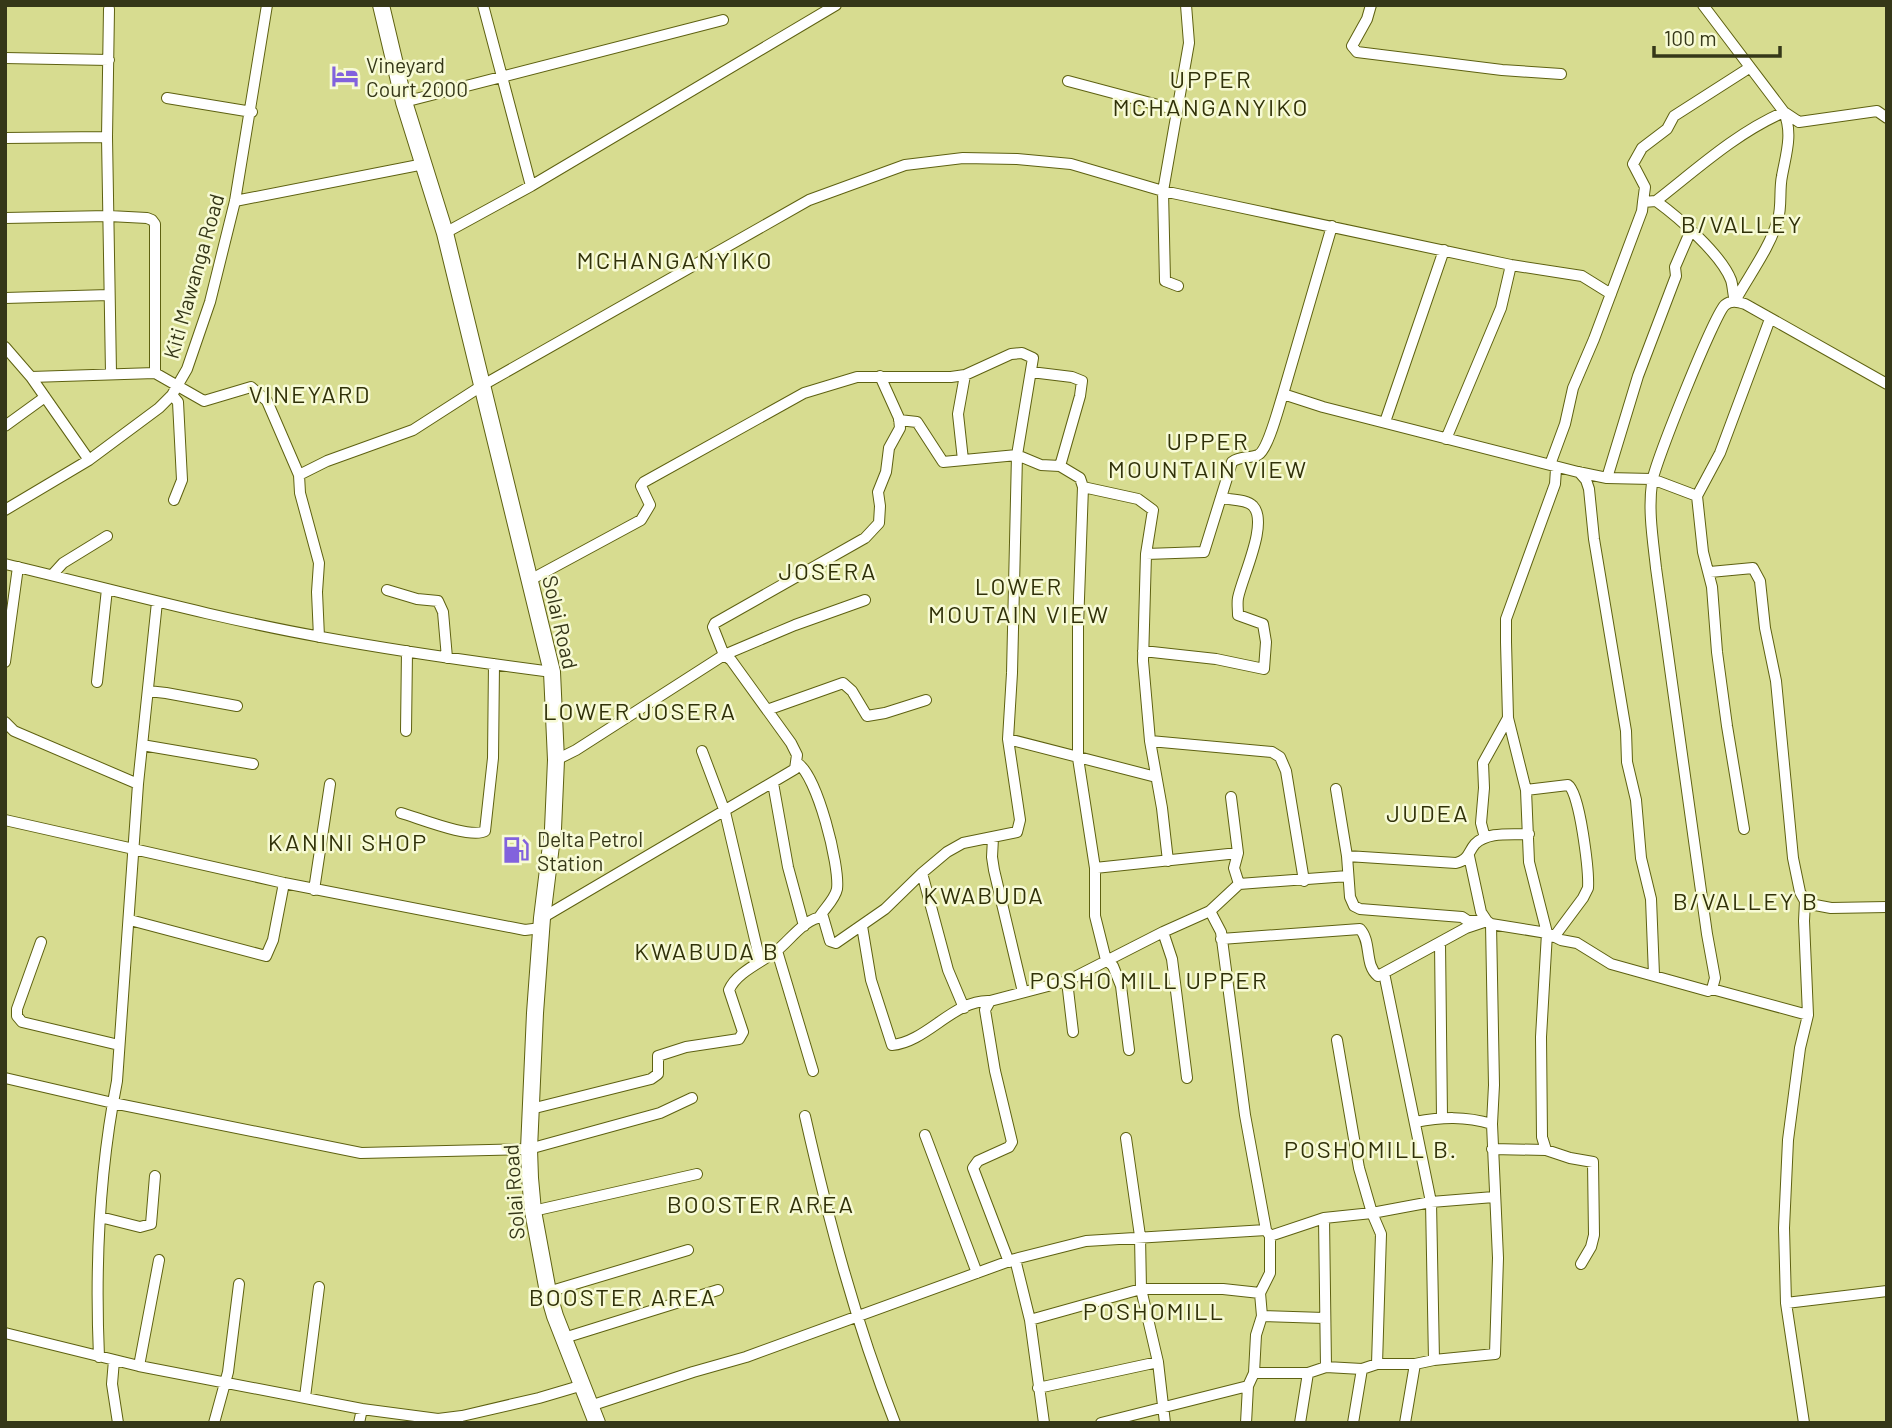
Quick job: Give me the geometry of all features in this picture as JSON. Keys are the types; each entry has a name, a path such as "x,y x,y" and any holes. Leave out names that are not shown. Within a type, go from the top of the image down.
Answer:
{"highway":[{"name":"Solai Road","path":"381,5 404,102 445,233 552,672 556,760 553,830 541,923 529,1149 533,1211 548,1292 597,1423"}],"street":[{"name":"Kiti Mawanga Road","path":"5,510 89,460 159,408 174,391 187,369 210,302 235,201 267,5"},
{"path":"483,5 531,186"},
{"path":"445,233 531,186 836,5"},
{"path":"1178,286 1165,281 1163,191 1189,43 1186,5"},
{"path":"1371,5 1362,30 1352,46 1357,52 1502,70 1560,74"},
{"path":"1703,5 1784,112 1799,122 1877,111 1887,118"},
{"path":"109,9 107,137 111,373"},
{"path":"404,102 723,20"},
{"path":"5,58 109,60"},
{"path":"1546,1150 1542,1137 1541,1037 1550,935 1529,862 1526,790 1508,718 1506,619 1555,484 1556,473 1552,462 1565,424 1573,388 1642,211 1645,187 1633,164 1642,148 1667,129 1674,116 1749,68"},
{"path":"1068,81 1177,110"},
{"path":"167,98 251,112"},
{"path":"1643,202 1656,201 1734,140 1759,123 1784,112"},
{"path":"1712,989 1715,978 1656,568 1650,511 1652,479 1707,336 1725,306 1735,301 1779,217 1781,180 1789,136 1784,112"},
{"path":"5,138 107,137"},
{"path":"299,475 327,461 413,430 483,385 809,200 905,165 962,158 1071,164 1163,191 1511,265 1582,276 1611,295"},
{"path":"235,201 424,164"},
{"path":"1656,201 1691,230 1718,260 1731,279 1735,301"},
{"path":"5,218 109,216 152,220 155,224 155,373"},
{"path":"1146,554 1204,552 1232,462 1242,456 1255,456 1265,448 1332,226"},
{"path":"1607,478 1638,376 1676,276 1675,267 1691,230"},
{"path":"1385,422 1444,250"},
{"path":"1446,439 1501,308 1511,265"},
{"path":"5,298 108,295"},
{"path":"1735,301 1745,304 1887,384"},
{"path":"1744,829 1725,714 1710,572 1703,552 1697,496 1720,453 1770,319"},
{"path":"5,348 31,377 89,460"},
{"path":"530,580 641,520 650,505 641,486 644,482 804,393 844,379 965,375 1011,355 1022,353 1033,358 1017,455 1008,739 1020,820 1017,832 964,843 947,852 885,909 836,943 832,943 825,921 820,916"},
{"path":"1031,372 1072,377 1082,381 1060,466"},
{"path":"31,377 155,373 174,391 204,401 251,387 267,401 299,475 300,492 319,563 319,637"},
{"path":"963,460 958,414 965,375"},
{"path":"5,820 314,890 525,930 541,923 791,773 797,763 797,755 791,743 731,660 724,655 713,627 715,623 865,538 874,530 881,516 878,492 886,472 889,448 900,428 880,376"},
{"path":"174,391 178,402 182,480 174,500"},
{"path":"1283,394 1578,472 1607,478 1652,479 1697,496"},
{"path":"5,426 45,397"},
{"path":"899,420 917,422 943,462 1017,455 1041,465 1060,466 1076,475 1083,487 1078,626 1078,758 1095,868 1095,916 1106,960 1113,966 1121,986 1129,1050"},
{"path":"1578,472 1586,480 1589,489 1594,539 1626,731 1627,762 1636,800 1641,859 1651,898 1654,975"},
{"path":"1083,487 1138,499 1153,510 1146,554 1143,651 1150,741 1168,861"},
{"path":"1143,651 1216,659 1264,669 1266,642 1263,624 1238,615 1238,600 1257,533 1259,516 1248,503 1221,498"},
{"path":"53,574 63,563 107,537"},
{"path":"5,564 157,602 319,637 552,672"},
{"path":"5,662 18,567"},
{"path":"1710,572 1753,568 1760,582 1765,628 1776,681 1793,858 1800,892 1805,901 1808,1015 1800,1048 1788,1140 1784,1228 1786,1303 1804,1423"},
{"path":"97,682 107,589"},
{"path":"387,590 416,599 438,601 443,612 447,658"},
{"path":"556,760 576,750 724,655 795,625 865,600"},
{"path":"99,1357 97,1290 100,1217 109,1117 117,1081 138,784 157,602"},
{"path":"407,651 407,731"},
{"path":"401,813 465,832 480,834 485,831 493,758 494,664"},
{"path":"767,710 843,683 852,691 867,716 926,700"},
{"path":"148,691 237,706"},
{"path":"1485,838 1481,823 1483,763 1508,718"},
{"path":"5,722 14,731 138,784"},
{"path":"1008,739 1156,777"},
{"path":"1150,741 1272,752 1280,757 1286,771 1304,881"},
{"path":"142,745 253,764"},
{"path":"702,751 725,812 760,961"},
{"path":"531,1109 651,1079 658,1074 657,1056 686,1047 738,1039 743,1032 729,990 732,984 820,916 836,893 838,879 824,813 804,767 797,763"},
{"path":"773,783 788,867 804,926"},
{"path":"314,890 330,784"},
{"path":"1526,790 1568,785 1575,791 1580,813 1588,888 1583,898 1550,935"},
{"path":"1336,789 1351,902 1360,909 1462,917 1468,921 1550,935 1577,943 1611,964 1808,1015"},
{"path":"1231,797 1238,853 1234,868 1238,884"},
{"path":"1347,856 1457,863 1469,856 1474,845 1485,838 1529,834"},
{"path":"993,838 994,870 1023,992"},
{"path":"1095,868 1238,853"},
{"path":"1254,1373 1308,1373 1326,1367 1362,1369 1377,1364 1416,1364 1495,1353 1498,1258 1492,1149 1494,1085 1489,923 1481,912 1469,856"},
{"path":"922,873 948,970 964,1008"},
{"path":"862,926 871,980 892,1045 918,1035 975,1001 990,1001 1067,981 1210,911 1238,884 1348,876"},
{"path":"130,920 266,956 273,940 284,883"},
{"path":"1805,901 1831,908 1887,907"},
{"path":"1210,911 1217,923 1221,939 1245,1115 1268,1233 1270,1273 1260,1293 1262,1316 1256,1335 1254,1373 1248,1386 1246,1423"},
{"path":"1221,939 1360,929 1365,936 1371,970 1378,976 1466,929 1489,923"},
{"path":"1163,932 1171,959 1187,1078"},
{"path":"41,942 17,1009 17,1016 22,1022 119,1045"},
{"path":"1440,943 1442,1117"},
{"path":"777,951 813,1071"},
{"path":"1384,973 1431,1202 1434,1360"},
{"path":"1067,981 1073,1032"},
{"path":"990,1001 985,1010 995,1071 1012,1142 1009,1147 978,1161 973,1168 1012,1261 1030,1320 1044,1423"},
{"path":"1337,1040 1359,1168 1382,1242 1377,1364"},
{"path":"5,1079 361,1153 529,1149 660,1113 692,1098"},
{"path":"805,1116 827,1214 856,1317 895,1423"},
{"path":"1415,1122 1442,1117 1474,1118 1492,1124"},
{"path":"925,1135 977,1273"},
{"path":"1126,1138 1140,1236 1141,1289 1158,1362 1165,1423"},
{"path":"1492,1149 1546,1150 1570,1158 1593,1161 1594,1235 1591,1247 1581,1264"},
{"path":"533,1211 697,1174"},
{"path":"100,1217 140,1227 152,1224 155,1176"},
{"path":"590,1406 746,1357 1012,1261 1086,1241 1140,1236 1268,1233 1324,1217 1372,1213 1431,1202 1494,1197"},
{"path":"1324,1217 1326,1367"},
{"path":"548,1292 688,1250"},
{"path":"139,1366 159,1260"},
{"path":"214,1423 225,1382 239,1284"},
{"path":"305,1397 318,1287"},
{"path":"1030,1320 1141,1289 1223,1289 1260,1293"},
{"path":"564,1338 718,1290"},
{"path":"1786,1303 1887,1291"},
{"path":"1262,1316 1324,1318"},
{"path":"5,1334 139,1366 305,1397 400,1419 461,1416 583,1385"},
{"path":"114,1360 112,1384 118,1423"},
{"path":"1038,1388 1158,1362"},
{"path":"1405,1423 1416,1364"},
{"path":"1353,1423 1362,1369"},
{"path":"1300,1423 1308,1373"},
{"path":"1102,1423 1248,1386"},
{"path":"359,1423 362,1409"}],"place":[{"name":"Vineyard Court 2000","path":"345,76"},
{"name":"Delta Petrol Station","path":"516,850"}],"district":[{"name":"UPPER MCHANGANYIKO","path":"1211,92"},
{"name":"B/VALLEY","path":"1742,223"},
{"name":"MCHANGANYIKO","path":"675,259"},
{"name":"VINEYARD","path":"310,393"},
{"name":"UPPER MOUNTAIN VIEW","path":"1208,454"},
{"name":"JOSERA","path":"828,570"},
{"name":"LOWER MOUTAIN VIEW","path":"1019,599"},
{"name":"LOWER JOSERA","path":"640,710"},
{"name":"JUDEA","path":"1428,812"},
{"name":"KANINI SHOP","path":"348,841"},
{"name":"KWABUDA","path":"984,894"},
{"name":"B/VALLEY B","path":"1746,900"},
{"name":"KWABUDA B","path":"707,950"},
{"name":"POSHO MILL UPPER","path":"1149,979"},
{"name":"POSHOMILL B.","path":"1371,1148"},
{"name":"BOOSTER AREA","path":"761,1203"},
{"name":"BOOSTER AREA","path":"623,1296"},
{"name":"POSHOMILL","path":"1154,1310"}]}
